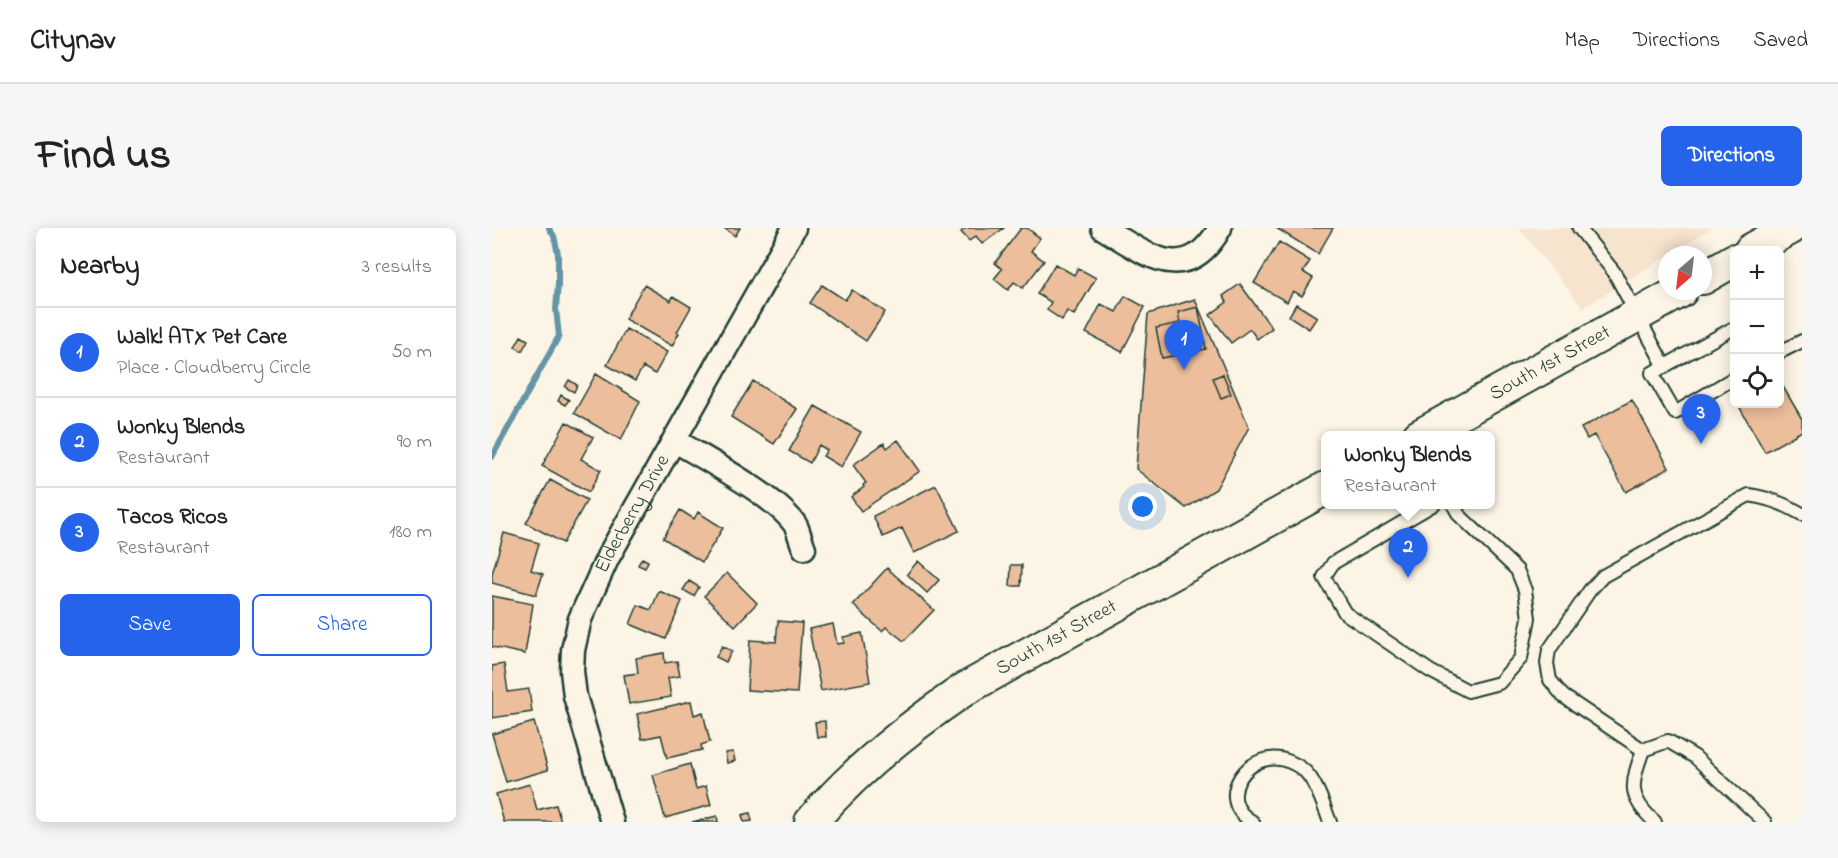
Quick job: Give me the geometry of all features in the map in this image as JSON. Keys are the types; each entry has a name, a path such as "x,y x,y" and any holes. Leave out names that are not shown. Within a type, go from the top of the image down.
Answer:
{"main road":[{"path":"1759,246 1791,228"},
{"path":"1712,273 1730,262"},
{"name":"South 1st Street","path":"1426,431 1665,300"},
{"name":"South 1st Street","path":"811,822 825,805 876,756 921,718 965,689 1321,491"}],"street":[{"name":"Elderberry Drive","path":"612,822 575,696 572,671 573,650 580,619 608,557 794,228"},
{"path":"1103,228 1145,254 1163,261 1180,262 1196,255 1210,243 1220,228"},
{"path":"674,440 764,495 795,526 804,548"}],"lane":[{"path":"1579,228 1614,272 1665,367"},
{"path":"1730,330 1652,373 1675,412 1730,380"},
{"path":"1784,347 1802,342"},
{"path":"1643,750 1563,696 1550,680 1546,663 1549,650 1590,590 1603,576 1749,495 1766,497 1802,514"},
{"path":"1425,509 1333,563 1324,577 1345,614 1431,672 1468,691 1499,682 1521,658 1529,618 1525,590 1517,570 1459,515 1456,509"},
{"path":"1643,750 1668,741 1682,748 1695,757 1765,822"},
{"path":"1643,750 1636,770 1634,798 1640,808 1655,822"},
{"path":"1252,822 1238,810 1235,790 1252,763 1274,759 1295,764 1309,775 1330,822"}],"shaded area":[{"path":"1519,228 1712,228 1683,246 1658,246 1658,261 1583,308"}],"building":[{"path":"724,228 740,228 735,236"},
{"path":"966,228 1004,228 982,244 976,236 969,241 961,232"},
{"path":"1021,228 1027,228 1040,238 1031,251 1044,261 1023,288 1014,282 1008,290 994,279 1002,269 995,263"},
{"path":"1276,228 1333,228 1318,254"},
{"path":"1279,242 1310,261 1303,272 1313,278 1302,296 1293,291 1287,302 1254,283"},
{"path":"1055,264 1074,275 1078,268 1096,278 1074,315 1067,311 1062,320 1047,310 1051,302 1037,294"},
{"path":"1240,284 1272,328 1257,339 1250,329 1231,343 1210,315 1227,302 1223,296"},
{"path":"644,285 671,301 673,296 691,307 672,346 625,319"},
{"path":"822,285 845,300 852,290 885,312 866,341 810,303"},
{"path":"1125,296 1145,307 1122,352 1086,333 1101,304 1116,312"},
{"path":"1195,299 1249,427 1216,489 1186,508 1136,469 1148,314"},
{"path":"1296,304 1317,317 1309,329 1289,316"},
{"path":"1198,307 1206,349 1162,358 1156,328 1180,323 1178,312"},
{"path":"626,329 667,352 655,374 643,367 635,381 607,365"},
{"path":"521,336 528,340 522,351 515,347"},
{"path":"596,374 640,401 621,440 574,413"},
{"path":"1223,374 1231,394 1221,398 1213,378"},
{"path":"569,380 577,385 574,392 565,387"},
{"path":"753,381 797,409 774,444 731,417"},
{"path":"1784,388 1802,419 1802,431 1765,452 1740,408 1784,408"},
{"path":"561,395 569,400 565,405 558,401"},
{"path":"1632,400 1669,468 1626,492 1594,435 1587,439 1581,428"},
{"path":"815,406 861,432 841,467 823,456 827,450 819,445 810,463 789,451"},
{"path":"566,422 593,437 581,459 601,470 589,492 542,466"},
{"path":"898,440 920,471 861,511 851,497 866,483 853,465 884,443 887,448"},
{"path":"550,480 587,500 563,543 526,523"},
{"path":"936,485 959,531 914,553 902,528 883,537 873,516"},
{"path":"680,510 694,519 698,512 723,528 702,562 663,538"},
{"path":"504,533 539,543 531,570 543,574 536,595 492,583 492,574"},
{"path":"642,558 648,561 645,568 638,565"},
{"path":"918,561 939,580 927,593 907,574"},
{"path":"1011,565 1022,565 1021,586 1010,586"},
{"path":"887,568 934,610 904,641 886,627 882,631 853,605"},
{"path":"727,573 757,603 735,626 704,596"},
{"path":"689,581 699,587 694,596 683,590"},
{"path":"659,591 682,601 666,639 630,624 638,605 651,610"},
{"path":"492,596 533,604 525,654 492,647"},
{"path":"778,621 802,623 797,693 747,690 750,640 776,642"},
{"path":"833,624 837,644 844,643 843,637 862,633 870,682 821,691 809,629"},
{"path":"722,646 732,651 726,662 716,657"},
{"path":"664,653 665,663 677,661 680,676 668,678 671,697 629,704 624,675 638,673 636,658"},
{"path":"504,664 508,692 529,689 532,712 492,718 492,666"},
{"path":"691,701 694,715 703,712 710,742 701,745 702,750 667,758 661,735 642,739 637,714"},
{"path":"825,721 826,737 817,737 815,722"},
{"path":"534,722 548,770 506,782 492,734"},
{"path":"733,752 735,761 727,763 725,753"},
{"path":"690,764 696,789 706,786 711,805 665,818 653,775"},
{"path":"530,784 537,810 556,805 561,822 504,822 496,794"},
{"path":"750,813 752,821 744,822 742,815"},
{"path":"717,816 718,822 692,822"}],"waterway":[{"path":"492,457 559,336 556,309 558,254 554,236 549,228"}],"place":[{"name":"Walk! ATX Pet Care","path":"1184,370"},
{"name":"Tacos Ricos","path":"1701,444"},
{"name":"Wonky Blends","path":"1408,578"}]}
